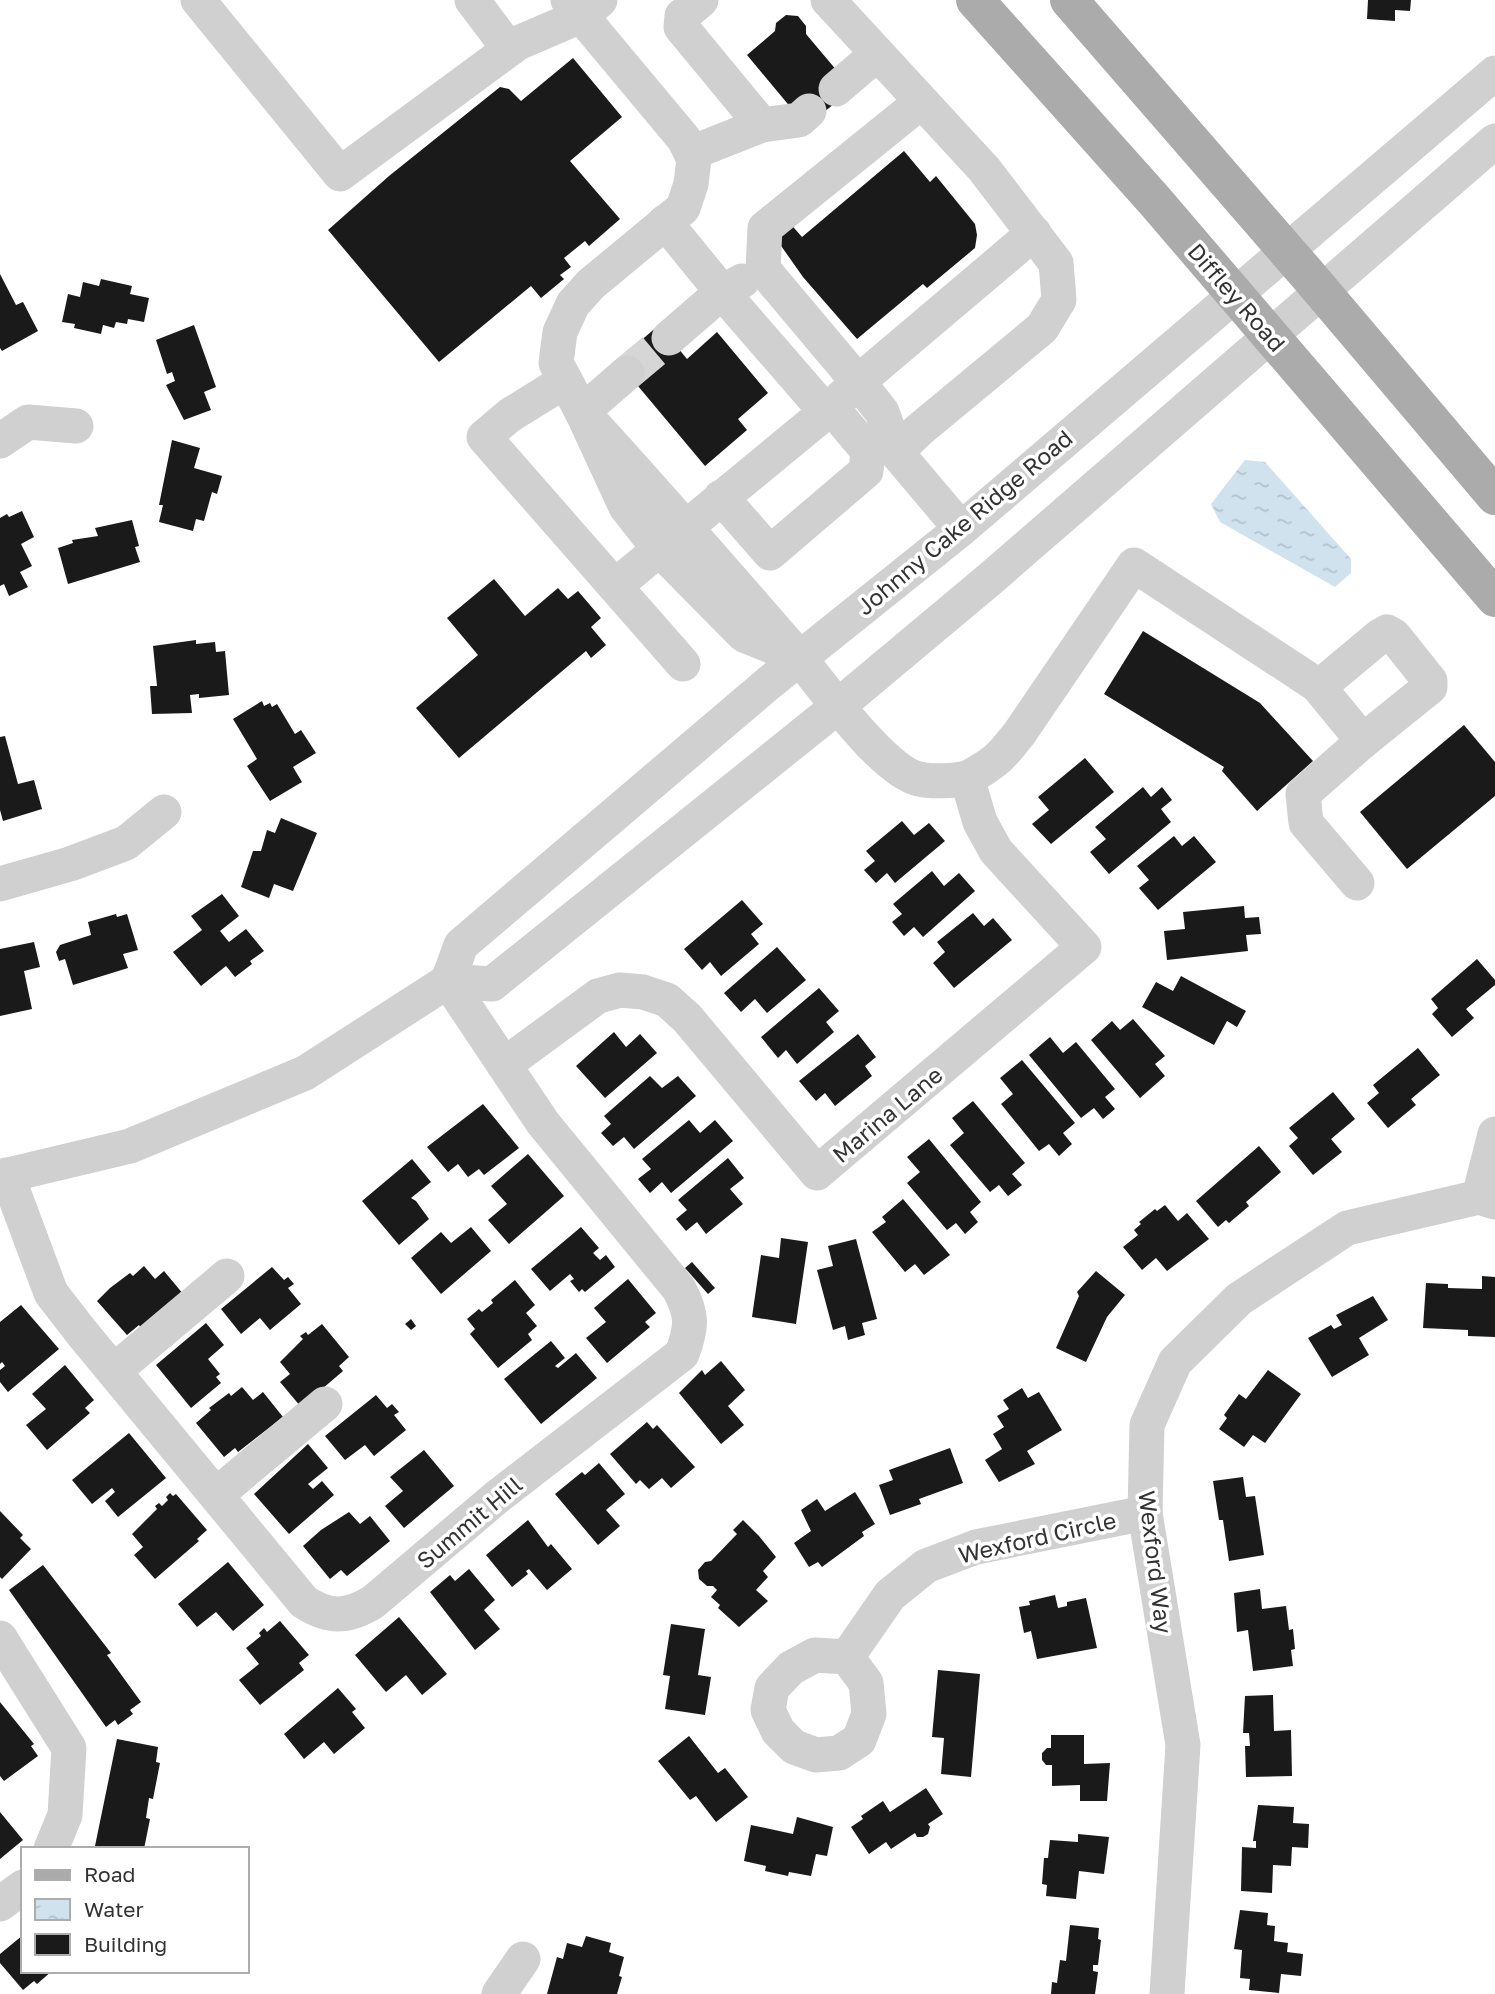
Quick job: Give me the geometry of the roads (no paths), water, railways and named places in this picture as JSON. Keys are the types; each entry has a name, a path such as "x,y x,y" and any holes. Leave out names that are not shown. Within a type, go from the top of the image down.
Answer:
{"main road":[{"name":"Diffley Road","path":"975,0 1154,200 1495,598"},
{"path":"1069,0 1495,496"}],"street":[{"path":"198,0 340,174 509,49 583,5 684,139 694,159 691,184 683,208 591,284 573,304 560,332 556,363 582,412 650,485 672,538 799,658 837,707 891,763 916,779 936,781 967,778 998,758 1019,734 1135,565 1319,687 1363,741"},
{"path":"472,0 509,49"},
{"path":"701,0 682,16 681,27 762,125"},
{"path":"828,0 984,169 1056,263 1059,300 1042,328 896,452"},
{"path":"836,89 877,54"},
{"name":"Johnny Cake Ridge Road","path":"448,981 461,945 799,658 961,529 1495,73"},
{"path":"921,102 765,228 763,269 882,412 896,452 961,529"},
{"path":"691,153 762,125 799,120 809,111"},
{"path":"4,1176 130,1146 305,1073 448,981 492,984 837,707 990,579 1495,141"},
{"path":"665,222 722,292 868,451 866,471 770,553 721,497"},
{"path":"615,586 828,410 1029,226"},
{"path":"669,338 722,292 763,269"},
{"path":"582,412 627,373"},
{"path":"565,381 510,415 484,437 683,664"},
{"path":"0,441 28,422 76,426"},
{"path":"1319,687 1387,632 1394,636 1430,681 1430,687 1303,794 1306,823 1357,883"},
{"name":"Marina Lane","path":"503,1065 598,996 620,990 643,992 667,1000 687,1018 817,1173 1084,947 996,851 980,822 967,778"},
{"path":"0,884 70,864 126,844 164,812"},
{"name":"Summit Hill","path":"4,1176 51,1293 303,1602 317,1610 336,1615 356,1613 373,1602 497,1497 682,1354 688,1336 690,1320 687,1304 679,1289 542,1123 448,981"},
{"name":"Wexford Way","path":"1167,1994 1183,1745 1144,1513 1147,1425 1175,1362 1239,1299 1347,1228 1487,1200 1495,1134"},
{"path":"114,1371 227,1276"},
{"path":"216,1495 325,1404"},
{"name":"Wexford Circle","path":"847,1657 890,1595 926,1566 976,1547 1144,1513"},
{"path":"0,1638 69,1748 65,1815 52,1847"},
{"path":"0,1904 21,1888"},
{"path":"499,1994 523,1959"}],"water":[{"path":"1245,460 1265,462 1351,559 1351,573 1335,587 1220,522 1211,504"}],"tunnel":[{"path":"627,373 669,338"}]}
